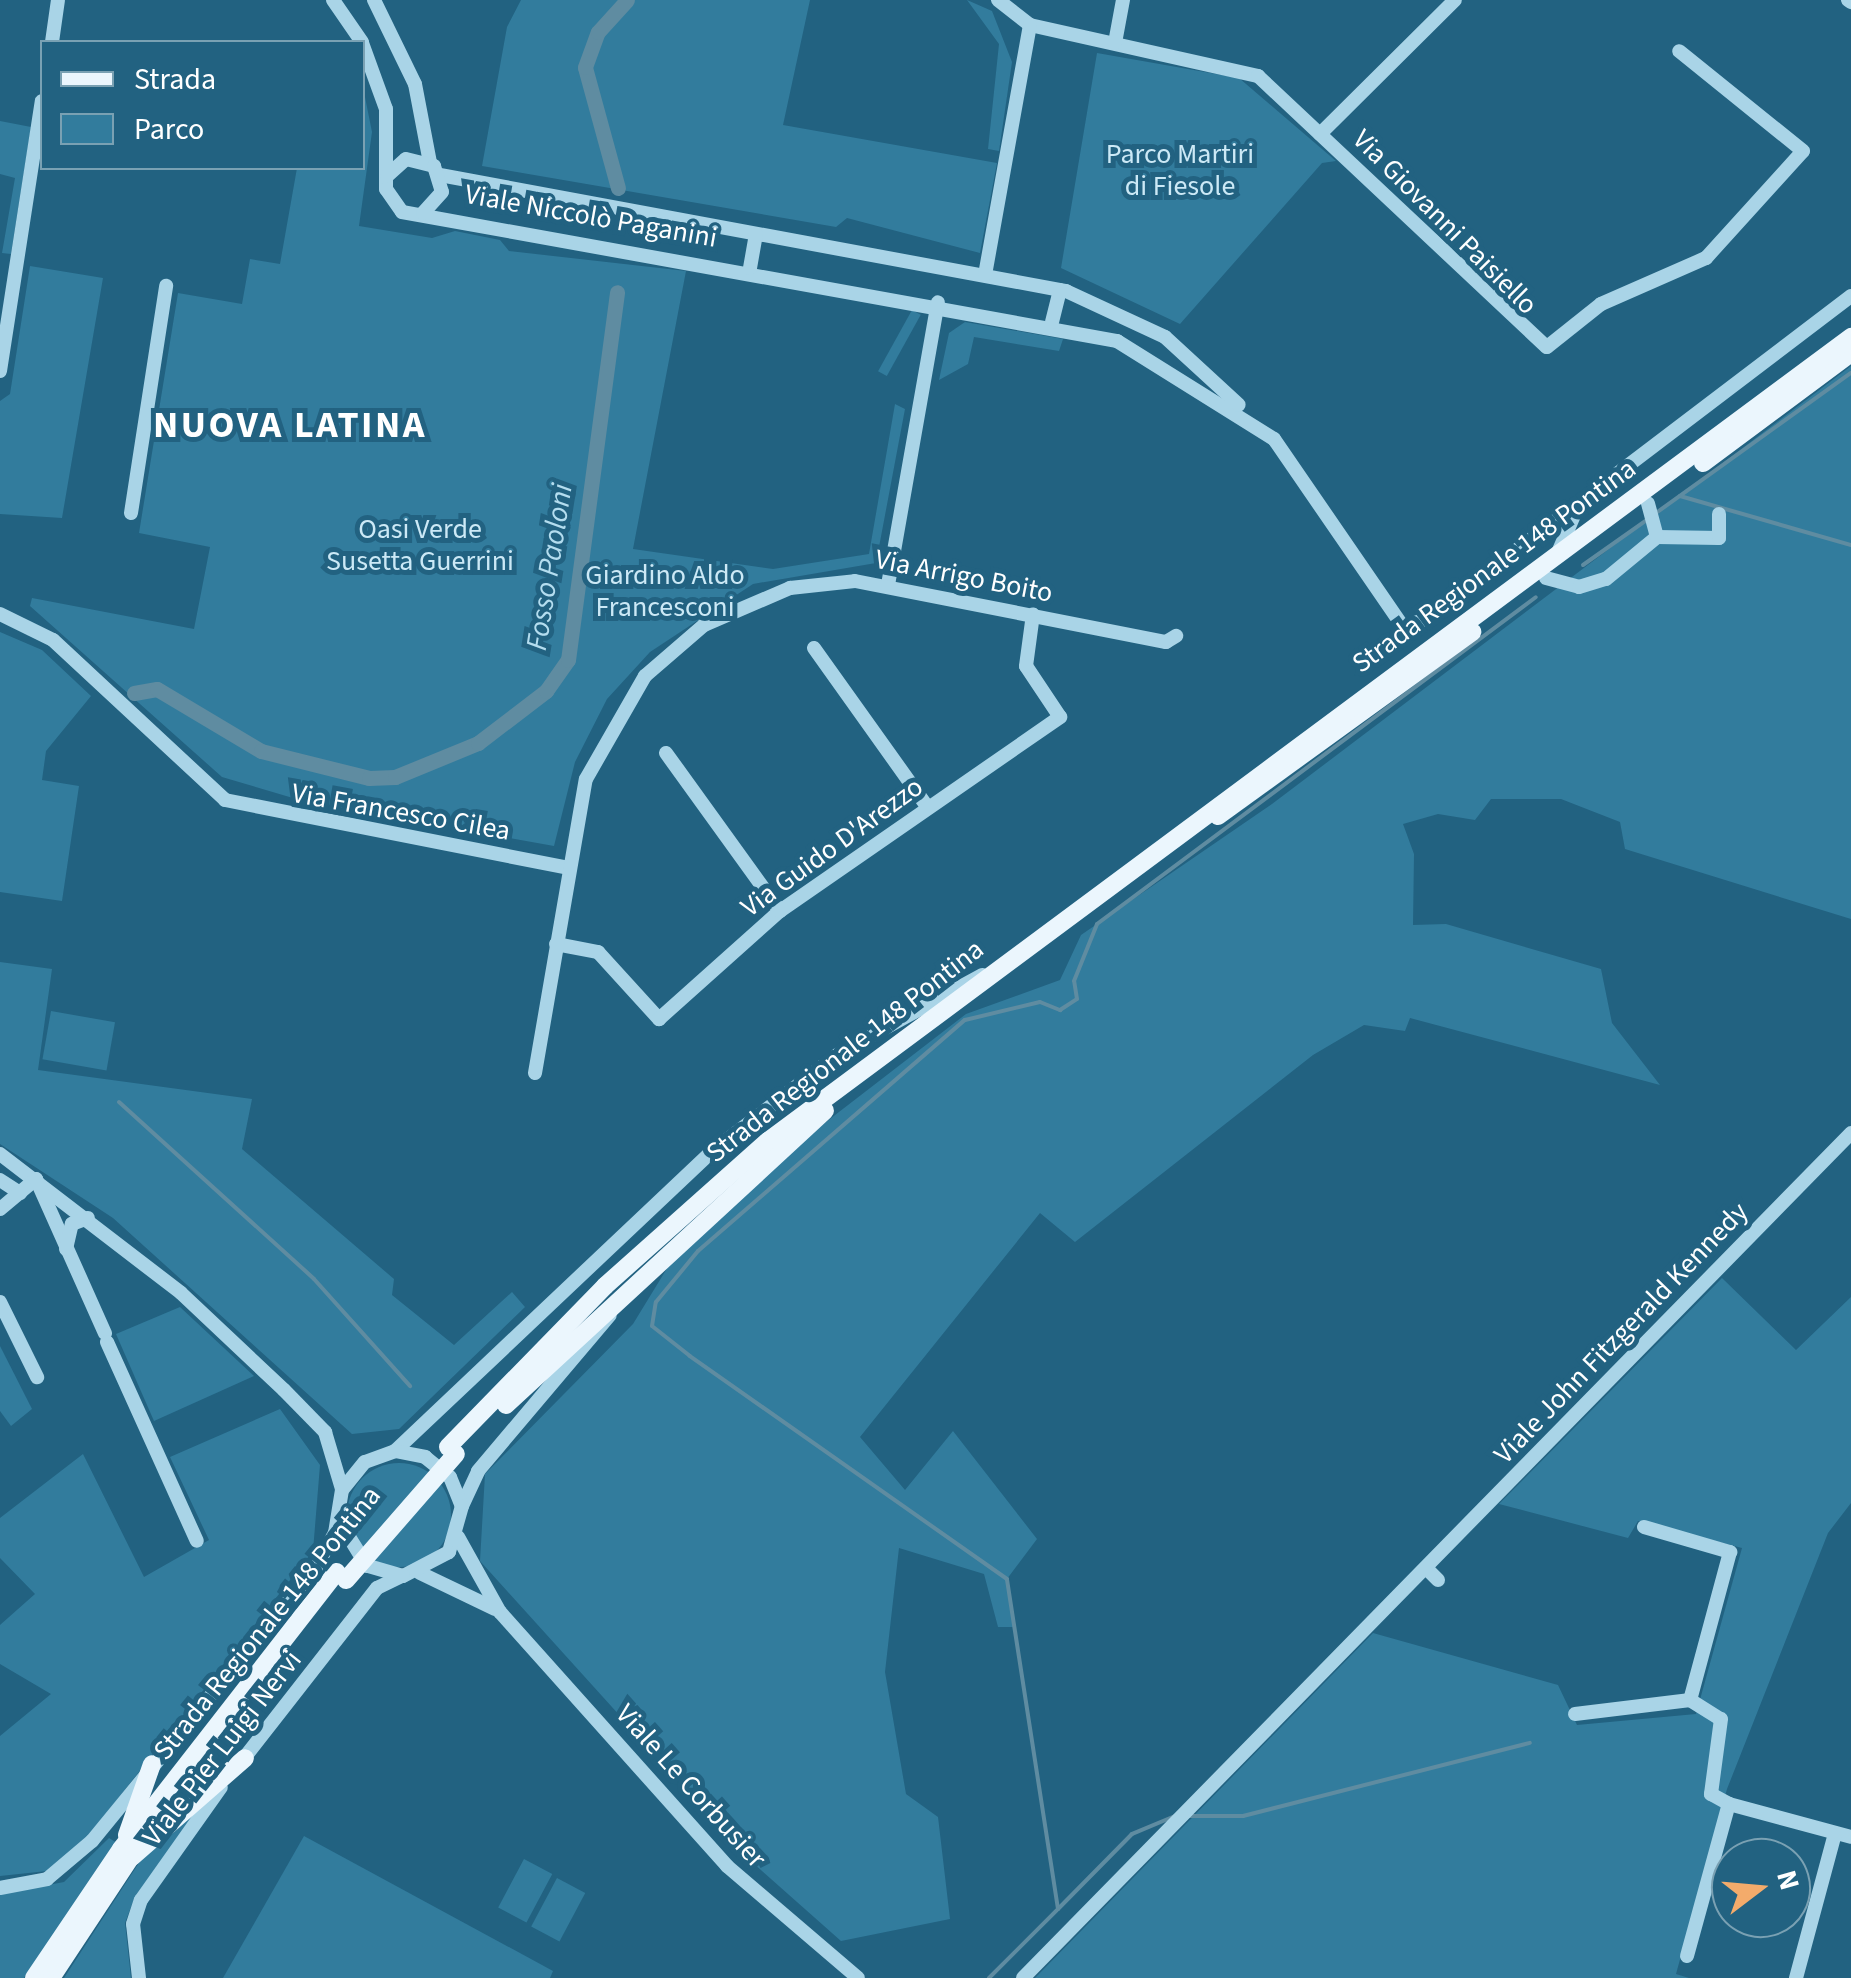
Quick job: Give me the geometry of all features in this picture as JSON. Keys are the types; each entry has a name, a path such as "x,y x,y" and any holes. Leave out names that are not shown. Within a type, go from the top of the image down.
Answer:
{"main road":[{"name":"Strada Regionale 148 Pontina","path":"34,1978 342,1576 605,1286 768,1142 992,970 1851,337"},
{"name":"Strada Regionale 148 Pontina","path":"452,1451 644,1270 884,1062 1851,353"},
{"path":"123,1857 245,1758"},
{"path":"123,1857 152,1764"},
{"name":"Strada Regionale 148 Pontina","path":"51,1978 123,1857"}],"street":[{"path":"52,40 58,0"},
{"path":"333,0 360,40"},
{"name":"Viale Niccolò Paganini","path":"374,0 415,84 435,169 440,198 424,213"},
{"path":"985,276 1030,26 998,0"},
{"path":"1115,43 1123,0"},
{"path":"1320,134 1455,0"},
{"name":"Via Giovanni Paisiello","path":"1030,26 1258,76 1546,348 1601,304 1706,258 1803,151 1679,51"},
{"path":"365,51 386,109 386,182"},
{"path":"0,371 40,114"},
{"name":"Viale Niccolò Paganini","path":"1252,421 1143,352 1052,322 396,208 386,182 406,159 435,169 756,235 1060,290 1165,337 1252,421 1297,468 1398,626 1426,619 1578,506"},
{"name":"Viale Niccolò Paganini","path":"750,268 756,235"},
{"path":"131,513 166,286"},
{"path":"1052,322 1060,290"},
{"path":"1556,558 1578,506 1851,296"},
{"path":"888,584 938,302"},
{"name":"Strada Regionale 148 Pontina","path":"1546,578 1596,583 1656,531 1648,503"},
{"path":"1656,531 1719,538 1718,514"},
{"name":"Via Arrigo Boito","path":"536,1073 568,868 601,741 672,650 734,608 790,588 888,584 1166,642 1176,636"},
{"name":"Via Francesco Cilea","path":"0,614 53,640 225,800 568,868"},
{"name":"Via Guido D'Arezzo","path":"556,944 598,952 658,1019 780,911 1060,717 1026,666 1033,614"},
{"path":"814,648 928,808"},
{"path":"666,754 780,911"},
{"path":"342,1490 365,1462 395,1451 710,1153 841,1052 992,970"},
{"name":"Viale John Fitzgerald Kennedy","path":"1023,1978 1851,1133"},
{"path":"0,1154 88,1218 326,1432 342,1490 338,1519 316,1567 67,1869 0,1888"},
{"path":"0,1209 36,1179"},
{"path":"36,1179 197,1542"},
{"path":"0,1180 20,1193"},
{"path":"66,1249 72,1224 88,1218"},
{"path":"338,1519 352,1554 403,1576 420,1573 458,1536 462,1506 476,1474 586,1354 644,1270"},
{"path":"0,1302 38,1377"},
{"path":"395,1451 439,1466 462,1506"},
{"path":"1644,1528 1730,1552 1690,1700"},
{"name":"Viale Le Corbusier","path":"458,1536 500,1612 738,1878 858,1978"},
{"path":"1426,1568 1438,1580"},
{"name":"Viale Le Corbusier","path":"420,1573 500,1612"},
{"name":"Viale Pier Luigi Nervi","path":"139,1978 132,1924 142,1900 245,1758 378,1588 403,1576"},
{"path":"1575,1714 1690,1700 1721,1719 1711,1794 1729,1804 1851,1837"},
{"path":"1687,1956 1729,1804"},
{"path":"1796,1978 1835,1833"}],"green space":[{"path":"521,0 810,0 783,125 997,163 980,253 847,218 836,227 482,166 507,27"},
{"path":"967,0 992,11 1012,62 999,151 988,149 999,44"},
{"name":"Parco Martiri di Fiesole","path":"1097,53 1239,78 1336,161 1322,163 1180,324 1061,268"},
{"name":"Oasi Verde Susetta Guerrini","path":"365,97 372,132 359,226 432,238 455,231 500,240 509,251 686,271 633,549 773,569 869,554 895,404 905,409 876,563 753,584 650,652 607,699 575,762 554,846 303,801 222,777 30,606 32,598 194,629 210,547 139,533 178,293 242,304 250,259 280,264 297,170 365,170"},
{"path":"0,121 31,127 11,254 2,253 15,178 0,174"},
{"path":"30,266 103,278 62,518 0,514 0,401 10,394"},
{"path":"912,310 921,315 887,376 878,371"},
{"path":"965,322 1063,339 1059,351 974,337 968,364 939,380 949,333"},
{"path":"1851,366 1851,919 1625,849 1620,822 1561,799 1491,799 1475,820 1438,814 1403,824 1414,854 1413,925 1446,924 1601,969 1612,1023 1660,1085 1410,1018 1405,1031 1364,1025 1313,1055 1075,1242 1040,1213 860,1437 905,1490 953,1431 1037,1539 1007,1579 1014,1627 998,1627 984,1574 899,1548 885,1672 906,1794 938,1817 950,1919 841,1941 753,1863 480,1561 485,1474 633,1324 677,1252 826,1122 966,1014 1060,980 1081,935 1272,804"},
{"path":"0,632 42,650 91,696 46,751 42,780 79,786 62,901 0,892"},
{"path":"0,962 52,969 38,1070 252,1099 242,1149 394,1279 392,1295 454,1345 512,1292 525,1307 399,1429 352,1434 113,1218 0,1144"},
{"path":"51,1011 115,1022 107,1071 42,1059"},
{"path":"1722,1278 1796,1350 1851,1297 1851,1503 1828,1533 1727,1789 1676,1974 1689,1978 1035,1978 1373,1633 1558,1685 1577,1725 1696,1714 1742,1548 1638,1521 1628,1538 1499,1504"},
{"path":"180,1307 254,1376 154,1421 116,1334"},
{"path":"0,1346 32,1409 11,1426 0,1411"},
{"path":"280,1409 320,1465 313,1551 75,1853 47,1871 0,1876 0,1736 51,1694 0,1664 0,1625 35,1594 0,1558 0,1518 83,1454 144,1577 209,1540 170,1457"},
{"path":"399,1463 419,1467 436,1478 447,1495 451,1515 447,1535 436,1552 419,1563 399,1567 379,1563 362,1552 351,1535 347,1515 351,1495 362,1478 379,1467"},
{"path":"210,1791 134,1899 125,1923 131,1978 64,1978 144,1855"},
{"path":"304,1836 553,1971 550,1978 223,1978"},
{"path":"109,1838 117,1843 24,1978 0,1978 0,1894 64,1882"},
{"path":"524,1859 552,1874 526,1923 498,1908"},
{"path":"557,1878 585,1893 559,1942 531,1927"}],"waterway":[{"name":"Fosso Paoloni","path":"618,188 585,67 598,32 627,0"},
{"name":"Fosso Paoloni","path":"134,693 157,689 261,751 369,778 395,777 478,743 546,691 568,660 617,292"},
{"path":"1656,513 1851,373"},
{"path":"1680,496 1851,545"},
{"path":"1583,565 1648,519"},
{"path":"1175,1816 1132,1834 1058,1909 1007,1579 690,1356 652,1326 656,1302 698,1251 965,1020 1040,1002 1060,1010 1077,999 1074,981 1097,924 1536,597"},
{"path":"119,1102 314,1279 410,1386"},
{"path":"1189,1816 1243,1816 1530,1743"},
{"path":"989,1978 1057,1910"}],"district":[{"name":"NUOVA LATINA","path":"290,426"}],"park label":[{"name":"Giardino Aldo Francesconi","path":"665,591"}]}
